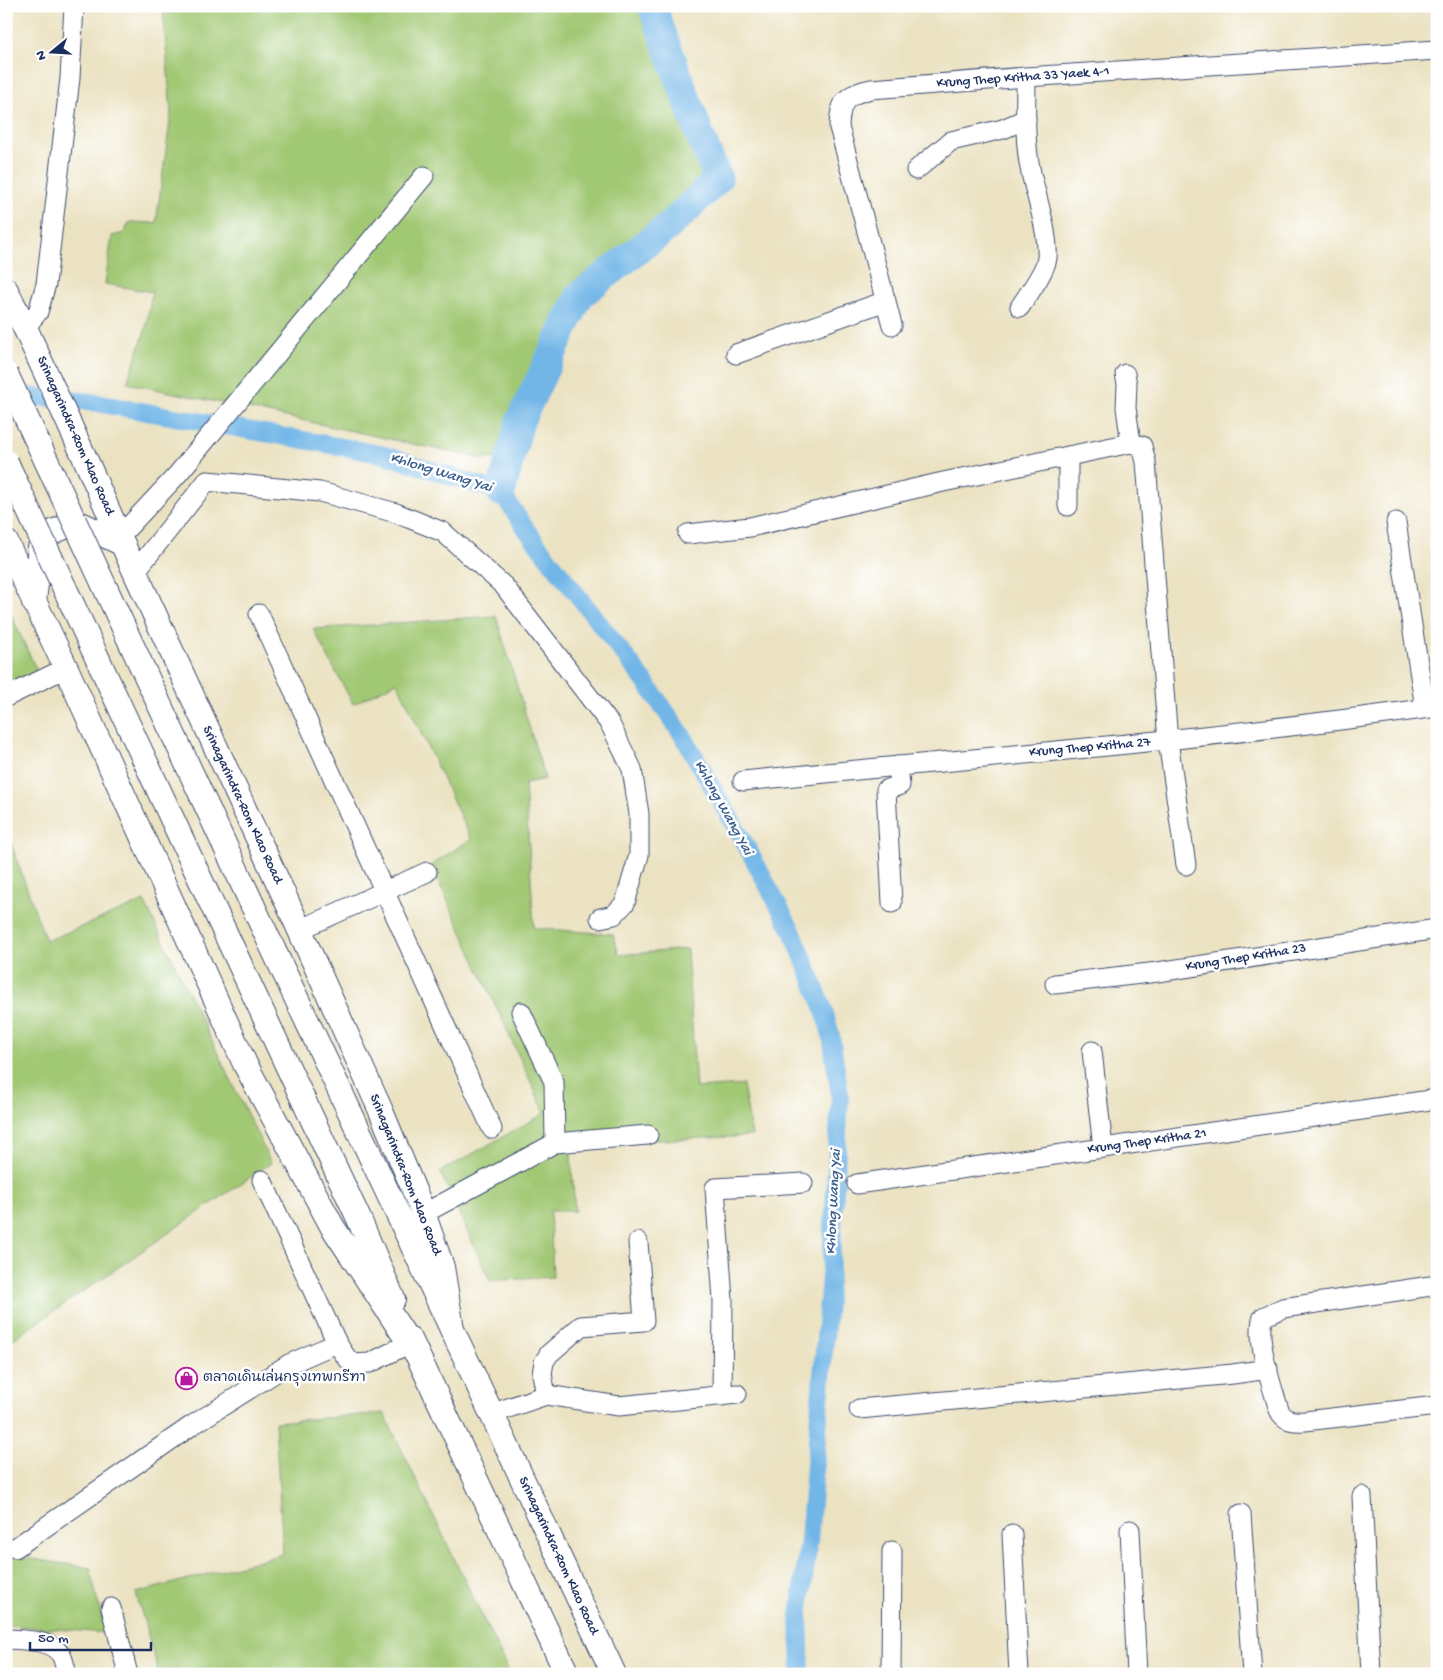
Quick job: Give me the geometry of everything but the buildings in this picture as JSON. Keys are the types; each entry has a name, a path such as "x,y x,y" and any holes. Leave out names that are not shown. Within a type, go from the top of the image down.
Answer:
{"main road":[{"name":"Srinagarindra-Rom Klao Road","path":"6,290 88,464 135,572 381,1112 423,1214 442,1267 452,1329"},
{"name":"Srinagarindra-Rom Klao Road","path":"6,374 252,904 614,1674"},
{"path":"6,462 360,1218 413,1348 567,1674"},
{"path":"34,602 40,548 46,537 72,524 80,524 121,540"},
{"path":"6,542 66,668 245,1064 332,1226 413,1348"}],"street":[{"path":"26,330 38,312 46,284 70,78 74,6"},
{"name":"Krung Thep Kritha 33 Yaek 4-1","path":"892,325 839,127 840,111 846,100 854,93 871,89 1026,76 1437,50"},
{"path":"1020,307 1036,283 1047,259 1045,230 1029,166 1026,76"},
{"path":"916,170 951,141 1003,129 1026,119"},
{"path":"121,540 424,176"},
{"path":"736,354 886,301"},
{"path":"1125,374 1127,384 1126,408 1131,443"},
{"path":"688,534 750,527 943,482 1131,443 1142,446 1146,462 1168,741 1186,866"},
{"path":"1068,456 1068,506"},
{"path":"135,572 207,481 320,492 396,513 443,532 504,586 610,724 632,769 639,814 639,855 625,903 614,915 600,918"},
{"path":"1396,522 1431,707"},
{"path":"259,614 492,1129"},
{"path":"6,696 66,668"},
{"name":"Krung Thep Kritha 27","path":"743,781 1168,741 1289,727 1431,707"},
{"path":"892,903 886,790 900,785 898,766"},
{"path":"299,930 427,872"},
{"name":"Krung Thep Kritha 23","path":"1055,984 1158,972 1437,929"},
{"path":"521,1012 554,1082 555,1143"},
{"path":"1092,1051 1103,1148"},
{"name":"Krung Thep Kritha 21","path":"857,1184 1437,1099"},
{"path":"423,1214 555,1143 648,1135"},
{"path":"262,1180 337,1343 346,1357 354,1364 370,1363 413,1348"},
{"path":"491,1414 546,1395 618,1406 729,1395 715,1188 803,1183"},
{"path":"546,1395 542,1374 544,1362 549,1354 581,1326 644,1321 638,1242"},
{"path":"1437,1285 1283,1308 1263,1317 1260,1332 1281,1416 1293,1422 1437,1406"},
{"path":"15,1548 191,1426 289,1364 337,1343"},
{"path":"859,1409 1233,1374 1268,1369"},
{"path":"1362,1496 1371,1674"},
{"path":"1241,1514 1252,1674"},
{"path":"1130,1530 1137,1674"},
{"path":"1012,1534 1019,1674"},
{"path":"892,1551 892,1674"},
{"path":"111,1608 128,1674"},
{"path":"6,1639 31,1641 51,1646 62,1655 67,1674"}],"green space":[{"path":"163,6 640,6 706,166 707,181 601,265 568,295 521,387 496,458 483,459 127,383 146,328 152,292 105,284 112,236 124,233 129,222 156,223 171,114"},
{"path":"6,604 38,673 6,687"},
{"path":"496,616 545,779 525,783 534,928 613,934 619,955 687,949 696,1088 743,1085 752,1136 570,1144 575,1211 550,1211 553,1277 490,1281 440,1172 545,1113 431,865 471,839 397,682 353,704 313,629"},
{"path":"6,830 46,941 144,901 271,1163 6,1344"},
{"path":"384,1413 510,1674 159,1674 136,1593 283,1554 275,1422"},
{"path":"6,1555 92,1568 91,1575 106,1633 6,1625"}],"waterway":[{"path":"501,492 520,421 580,295 669,226 718,179 652,6"},
{"name":"Khlong Wang Yai","path":"7,394 91,402 381,454 501,492 528,532 643,679 683,736 748,849 793,933 822,1004 831,1035 840,1097 831,1263 809,1541 799,1616 801,1674"}],"place":[{"name":"ตลาดเดินเล่นกรุงเทพกรีฑา","path":"187,1378"}]}
